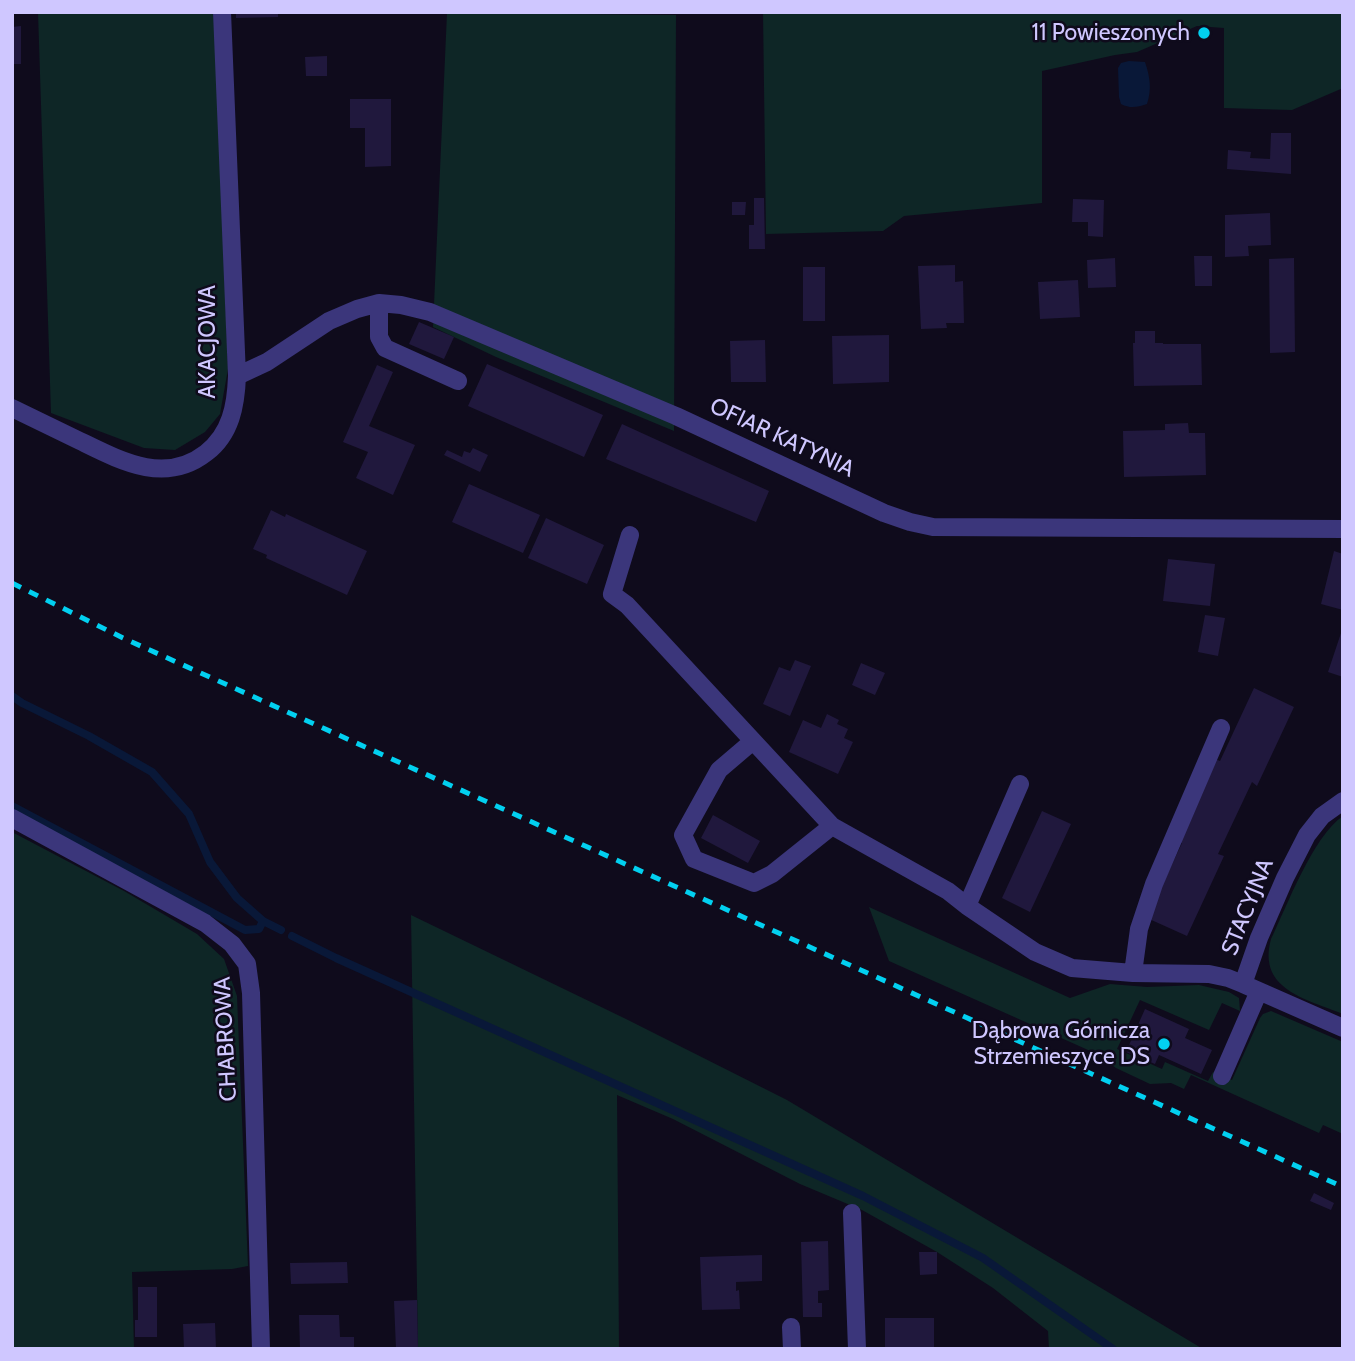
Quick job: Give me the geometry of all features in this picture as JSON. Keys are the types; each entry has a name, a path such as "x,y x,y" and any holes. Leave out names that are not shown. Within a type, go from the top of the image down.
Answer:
{"street":[{"name":"AKACJOWA","path":"12,408 125,463 165,469 199,459 215,446 231,418 236,399 237,376 222,12"},
{"name":"OFIAR KATYNIA","path":"237,376 267,362 329,321 379,303 401,305 430,312 676,416 884,513 910,522 933,527 1343,529"},
{"path":"379,303 379,337 385,348 458,381"},
{"path":"630,535 612,594 627,605 832,826 948,891 1035,952 1072,968 1133,973 1209,974 1228,978 1343,1028"},
{"path":"1133,973 1139,929 1154,884 1221,728"},
{"path":"753,741 719,770 683,835 694,859 754,883 772,874 832,826"},
{"path":"967,906 1020,784"},
{"name":"STACYJNA","path":"1222,1076 1251,988 1259,938 1285,878 1307,835 1322,816 1343,801"},
{"name":"CHABROWA","path":"12,818 205,923 232,944 247,964 251,992 261,1349"},
{"path":"852,1213 857,1349"},
{"path":"791,1328 792,1349"}],"green space":[{"path":"38,12 215,12 228,369 220,414 205,432 175,450 144,448 51,413"},
{"path":"763,12 1343,12 1343,88 1292,110 1224,108 1224,28 1197,26 1137,52 1042,71 1042,203 904,216 883,231 766,234"},
{"path":"447,13 676,15 674,431 496,357 433,327"},
{"path":"1343,816 1343,1014 1288,990 1271,970 1269,956 1271,939 1311,855 1321,839"},
{"path":"12,832 124,891 197,934 224,959 237,996 248,1266 232,1269 132,1272 134,1349 12,1349"},
{"path":"869,907 1070,998 1110,984 1147,987 1199,985 1229,992 1239,998 1240,1011 1222,1003 1209,1030 1140,1000 1117,1049 1162,1069 1165,1062 1208,1081 1213,1072 1232,1080 1260,1018 1271,1011 1343,1042 1343,1134 1323,1125 1319,1133 1191,1075 1184,1089 1171,1083 1150,1084 1116,1068 1097,1054 889,961"},
{"path":"411,915 787,1100 1203,1349 1049,1349 1048,1331 993,1288 937,1252 862,1210 800,1184 673,1119 617,1095 619,1349 418,1349"}],"water":[{"path":"1145,62 1150,83 1147,104 1128,107 1121,104 1118,68 1121,63"}],"building":[{"path":"236,12 278,12 278,17 236,18"},
{"path":"21,26 21,64 12,64 12,27"},
{"path":"327,56 327,76 306,76 305,57"},
{"path":"350,99 391,99 391,166 365,167 365,128 350,128"},
{"path":"1271,133 1291,133 1291,174 1227,169 1228,150 1251,152 1250,158 1270,159"},
{"path":"754,198 764,198 765,249 749,249 749,225 754,225"},
{"path":"1073,199 1104,200 1103,237 1088,236 1088,222 1072,222"},
{"path":"732,202 746,202 745,215 732,215"},
{"path":"1270,213 1271,245 1248,246 1249,256 1225,257 1225,215"},
{"path":"1194,256 1212,256 1212,286 1195,286"},
{"path":"1115,258 1116,287 1088,288 1087,260"},
{"path":"1294,258 1295,352 1270,353 1269,259"},
{"path":"955,265 955,282 963,281 964,323 946,323 947,328 921,329 918,266"},
{"path":"803,267 825,267 825,321 803,321"},
{"path":"1078,280 1080,317 1040,319 1038,282"},
{"path":"419,322 454,337 444,359 409,344"},
{"path":"1135,331 1155,331 1155,343 1201,344 1202,385 1134,386"},
{"path":"889,335 889,382 833,384 832,336"},
{"path":"765,340 766,382 731,382 730,341"},
{"path":"487,364 603,415 584,457 468,406"},
{"path":"377,365 393,372 369,426 415,445 393,495 356,478 368,452 343,442"},
{"path":"1188,423 1189,433 1205,433 1206,475 1124,477 1123,431 1165,430 1165,424"},
{"path":"622,424 769,491 756,522 606,459"},
{"path":"473,448 488,455 480,472 444,455 447,450 462,457 464,451 470,453"},
{"path":"469,484 540,515 523,553 452,522"},
{"path":"271,510 285,517 286,514 367,551 347,595 266,558 267,555 253,549"},
{"path":"546,518 604,545 587,584 528,558"},
{"path":"1334,551 1343,554 1343,610 1321,604"},
{"path":"1168,559 1215,564 1210,606 1163,601"},
{"path":"1205,615 1225,618 1218,656 1198,652"},
{"path":"1343,630 1343,677 1328,672"},
{"path":"795,660 811,666 790,716 763,704 779,667 790,671"},
{"path":"861,663 885,673 875,695 852,685"},
{"path":"1254,688 1294,707 1257,786 1252,782 1218,854 1224,856 1187,936 1147,918 1182,843 1177,840 1215,759 1220,761"},
{"path":"827,714 839,720 837,724 848,729 844,738 853,742 838,774 789,752 803,720 821,728"},
{"path":"1042,811 1071,824 1030,912 1002,898"},
{"path":"713,815 760,841 748,863 701,838"},
{"name":"Dąbrowa Górnicza Strzemieszyce DS","path":"1145,1009 1189,1029 1185,1038 1212,1050 1201,1074 1159,1055 1155,1064 1126,1052"},
{"path":"1314,1193 1334,1203 1331,1210 1310,1201"},
{"path":"828,1241 829,1290 818,1291 818,1303 822,1303 822,1317 803,1317 801,1242"},
{"path":"919,1252 937,1252 937,1274 920,1275"},
{"path":"762,1255 762,1281 736,1282 740,1309 702,1310 700,1257"},
{"path":"347,1262 348,1283 291,1284 290,1263"},
{"path":"138,1287 157,1287 157,1337 135,1337"},
{"path":"417,1300 418,1349 396,1349 394,1301"},
{"path":"299,1315 339,1315 340,1337 354,1337 354,1349 300,1349"},
{"path":"885,1318 934,1318 934,1349 885,1349"},
{"path":"215,1323 216,1349 184,1349 183,1324"}],"waterway":[{"path":"12,696 152,772 189,814 210,862 237,898 263,921 281,930"},
{"path":"12,806 245,930 259,929 263,921"},
{"path":"292,936 863,1196 983,1258 1113,1349"}],"railway":[{"path":"12,583 123,638 1343,1187"}],"place":[{"name":"11 Powieszonych","path":"1204,33"},
{"name":"Dąbrowa Górnicza Strzemieszyce DS","path":"1164,1044"}]}
